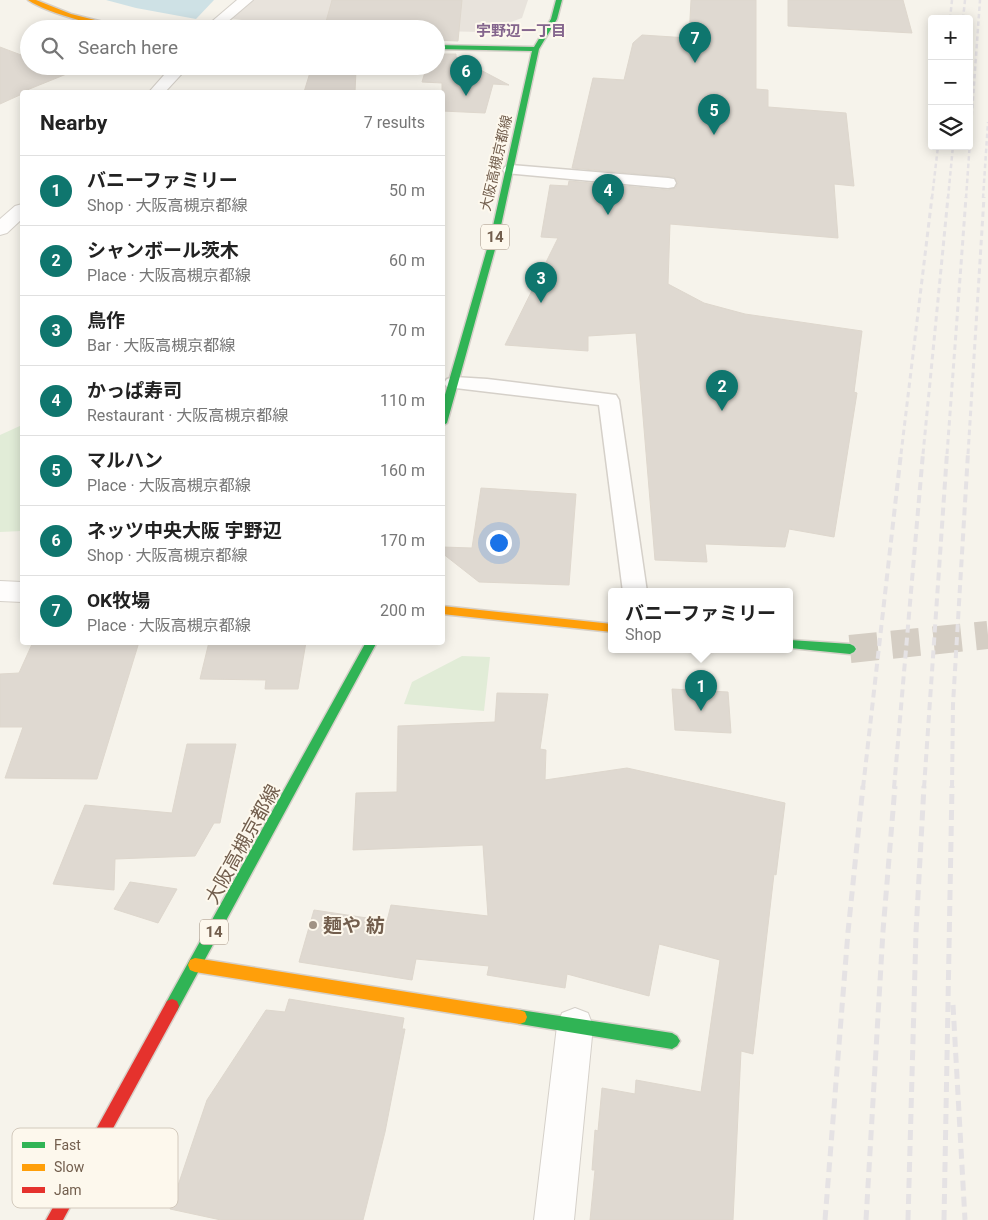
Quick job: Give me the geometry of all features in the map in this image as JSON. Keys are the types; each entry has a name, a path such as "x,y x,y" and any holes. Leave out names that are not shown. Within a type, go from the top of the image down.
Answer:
{"main road":[{"path":"31,0 69,15 90,20"},
{"name":"大阪高槻京都線","path":"445,413 495,235 511,170 536,49 554,19 559,0"},
{"path":"445,47 536,49"},
{"path":"445,610 608,628"},
{"path":"793,644 850,649"},
{"name":"大阪高槻京都線","path":"105,1128 370,645"},
{"path":"195,966 672,1041"},
{"name":"大阪高槻京都線","path":"54,1220 61,1208"}],"street":[{"path":"221,20 246,0"},
{"path":"159,90 173,75"},
{"path":"0,229 20,212"},
{"path":"0,591 20,592"},
{"path":"554,1220 575,1026"}],"lane":[{"path":"511,170 668,183"},
{"path":"454,383 487,385 609,400 634,588"}],"shaded area":[{"path":"106,0 214,0 196,19 136,8"},
{"path":"254,0 528,0 522,18 482,32 445,31 445,20 242,20 229,18"}],"green space":[{"path":"20,426 20,531 0,532 0,435"},
{"path":"462,656 490,657 484,711 404,704 412,682"}],"building":[{"path":"332,0 462,0 458,41 445,40 445,20 326,20"},
{"path":"691,0 756,0 756,89 768,90 768,107 846,113 854,186 834,184 838,238 670,224 668,284 704,303 745,314 862,331 854,392 857,393 834,537 789,529 785,547 705,544 707,562 655,560 636,333 588,336 588,351 505,345 558,238 541,237 550,185 568,186 569,181 668,190 676,188 678,182 674,177 572,168 593,78 624,80 633,43 642,35 689,38"},
{"path":"788,0 903,0 912,33 788,26"},
{"path":"0,47 20,55 20,75 64,75 27,90 20,90 20,95 0,104"},
{"path":"445,54 456,54 456,57 509,85 493,84 485,113 445,111 445,90 442,90 442,83 422,82 424,75 445,75"},
{"path":"309,75 356,75 355,90 305,90"},
{"path":"481,488 576,494 569,585 479,582 445,555 445,547 472,548"},
{"path":"32,645 138,645 97,779 5,778 23,727 0,727 0,674 19,673"},
{"path":"208,645 305,645 298,689 265,689 266,680 200,679"},
{"path":"672,689 728,692 731,733 675,730"},
{"path":"497,693 548,694 540,749 546,750 545,780 627,768 785,803 776,875 774,874 753,1054 741,1051 733,1220 590,1220 595,1170 592,1170 595,1130 598,1131 602,1088 635,1094 636,1080 701,1092 720,960 659,944 649,996 567,974 565,988 487,975 489,966 416,959 412,980 299,962 314,910 387,921 391,905 488,916 483,845 353,850 356,793 397,792 398,726 495,722"},
{"path":"187,744 236,744 220,823 214,823 195,856 115,859 114,890 53,884 85,805 172,813"},
{"path":"130,882 177,889 158,923 114,909"},
{"path":"289,999 404,1018 402,1029 405,1029 385,1132 363,1220 221,1220 170,1209 178,1208 178,1185 207,1100 266,1010 285,1012"}],"tunnel":[{"path":"850,649 988,635"}],"railway":[{"path":"950,15 952,0"},
{"path":"963,15 965,0"},
{"path":"966,198 980,0"},
{"path":"983,198 988,122"},
{"path":"932,198 938,150"},
{"path":"948,198 953,150"},
{"path":"901,454 932,197"},
{"path":"923,454 948,197"},
{"path":"947,454 966,197"},
{"path":"968,454 984,197"},
{"path":"863,788 901,453"},
{"path":"894,788 923,453"},
{"path":"924,788 947,453"},
{"path":"952,788 953,704 968,453"},
{"path":"825,1220 848,932 863,786"},
{"path":"866,1220 883,931 895,786"},
{"path":"908,1220 916,932 924,786"},
{"path":"944,1220 952,786"},
{"path":"953,1005 965,1220"}],"traffic: fast":[{"path":"445,412 495,235 536,49 554,19 559,0"},
{"path":"445,47 536,49"},
{"path":"793,644 850,649"},
{"path":"172,1006 370,645"},
{"path":"520,1017 672,1041"}],"traffic: slow":[{"path":"31,0 69,15 90,20"},
{"path":"445,610 608,628"},
{"path":"195,965 520,1017"}],"traffic: jam":[{"path":"105,1128 172,1006"},
{"path":"54,1220 61,1208"}],"place":[{"name":"OK牧場","path":"695,63"},
{"name":"ネッツ中央大阪 宇野辺","path":"466,96"},
{"name":"マルハン","path":"714,135"},
{"name":"かっぱ寿司","path":"608,215"},
{"name":"鳥作","path":"541,303"},
{"name":"シャンボール茨木","path":"722,411"},
{"name":"バニーファミリー","path":"701,711"},
{"name":"麺や 紡","path":"313,925"}],"district":[{"name":"宇野辺一丁目","path":"521,31"}]}
